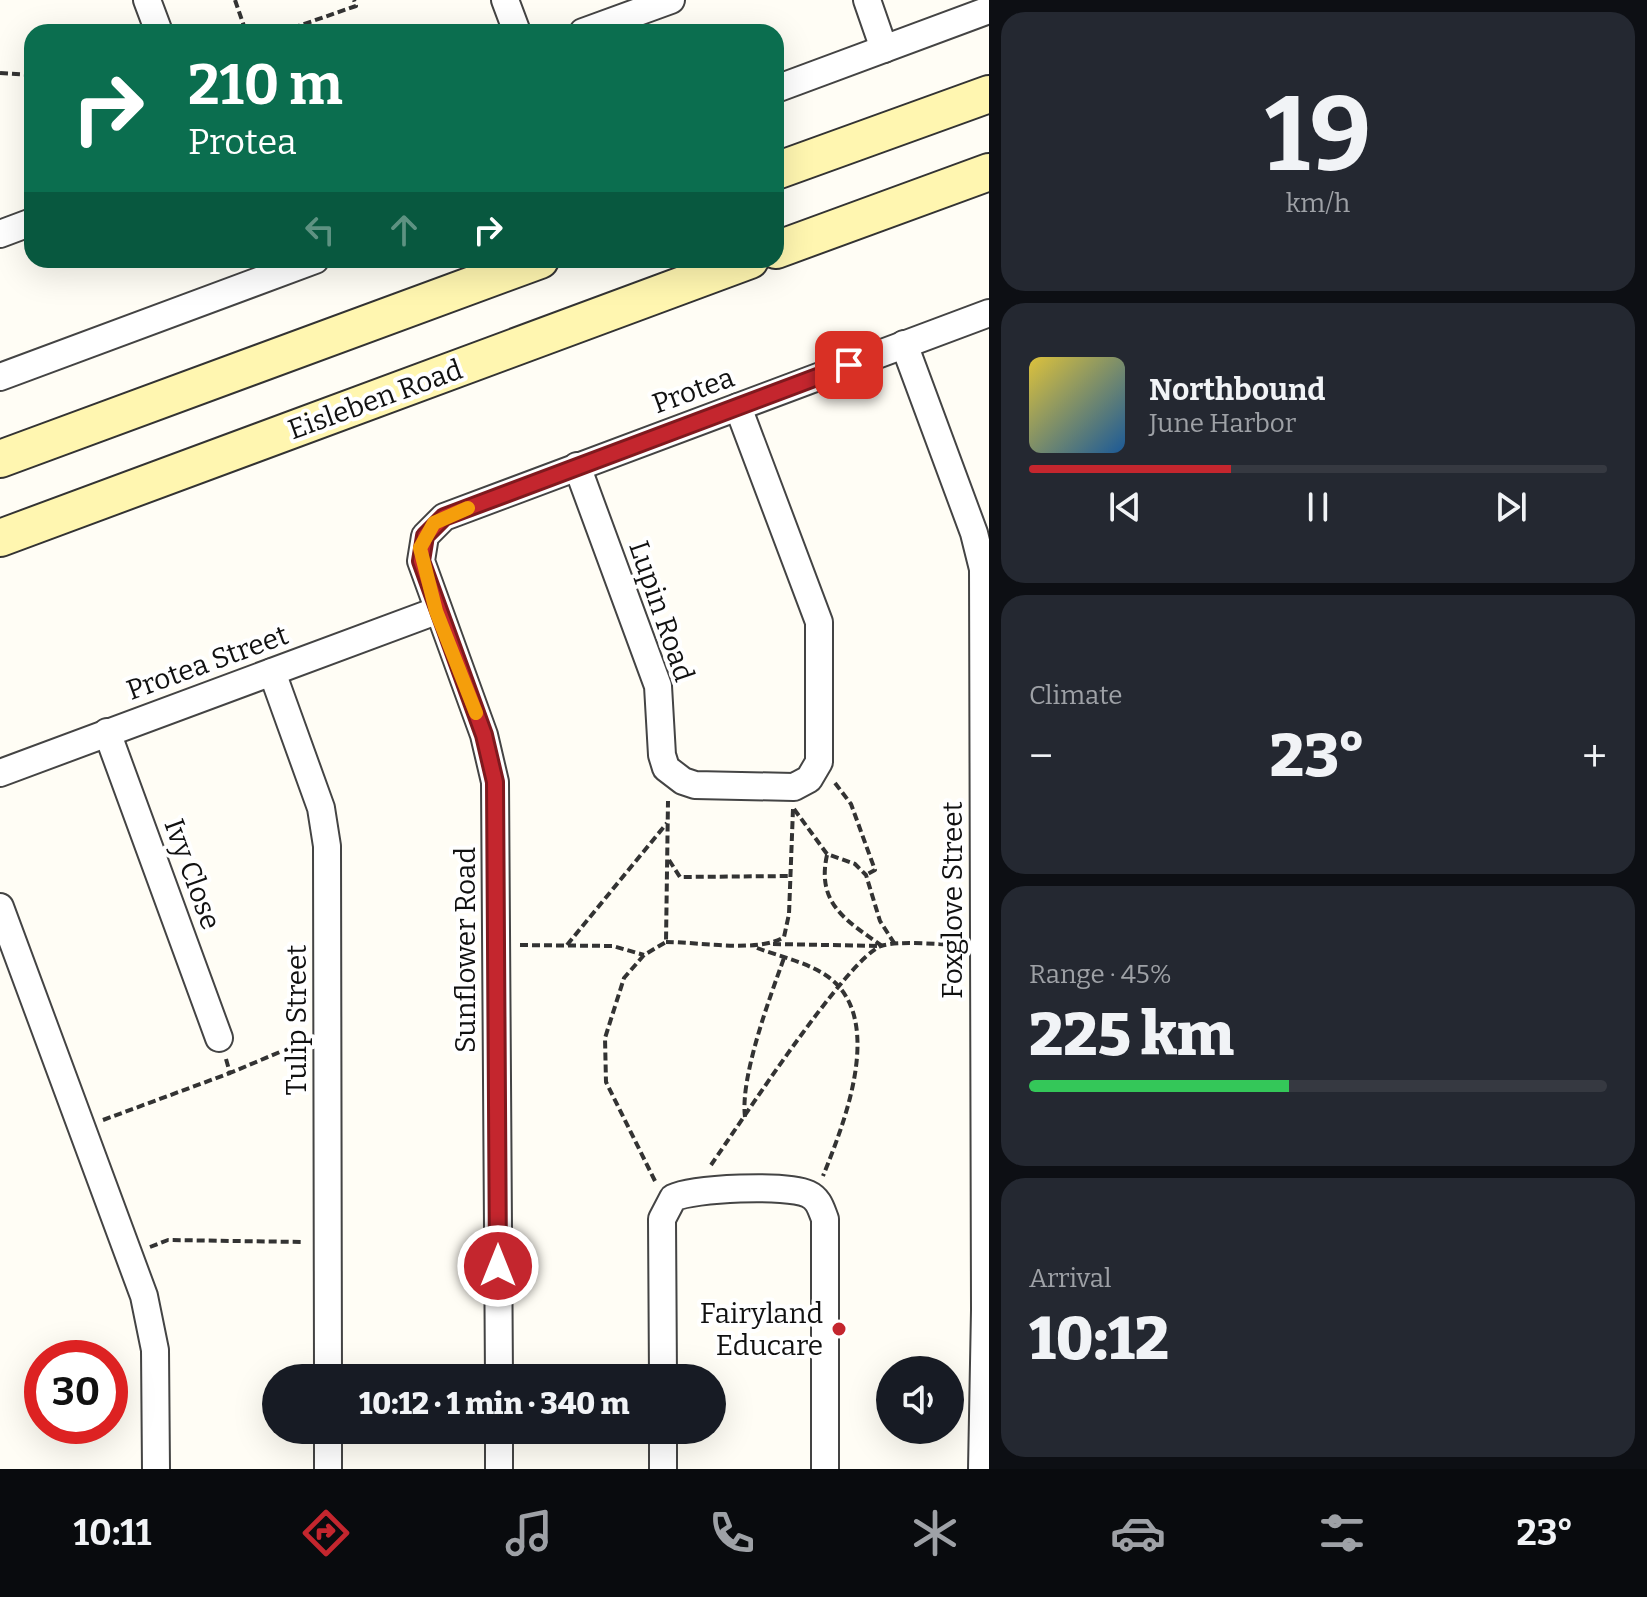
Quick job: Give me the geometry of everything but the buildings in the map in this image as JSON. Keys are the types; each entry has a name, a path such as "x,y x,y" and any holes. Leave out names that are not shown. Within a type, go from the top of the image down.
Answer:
{"main road":[{"path":"784,168 989,94"},
{"path":"784,247 989,172"},
{"path":"0,459 518,268"},
{"name":"Eisleben Road","path":"0,538 728,268"}],"street":[{"path":"147,0 156,24"},
{"path":"505,0 514,24"},
{"path":"605,24 671,0"},
{"path":"867,0 884,49"},
{"path":"784,86 989,10"},
{"path":"0,234 24,225"},
{"path":"0,377 247,272 270,268"},
{"name":"Protea","path":"425,536 444,517 989,313"},
{"name":"Foxglove Street","path":"904,344 980,551 985,1310 982,1469"},
{"path":"683,781 794,797 819,762 819,622 738,407"},
{"name":"Lupin Road","path":"577,466 658,686 663,763 683,781"},
{"name":"Sunflower Road","path":"425,536 421,561 436,611 492,760 496,801 499,1364"},
{"name":"Protea Street","path":"0,773 436,611"},
{"name":"Tulip Street","path":"272,672 325,826 328,1364"},
{"name":"Ivy Close","path":"107,732 219,1038"},
{"path":"0,907 129,1256 152,1330 156,1469"},
{"path":"663,1364 662,1219 684,1194 787,1190 815,1199 825,1219 825,1469"},
{"path":"328,1444 328,1469"},
{"path":"499,1444 499,1469"},
{"path":"663,1444 663,1469"}],"path":[{"path":"235,0 243,24"},
{"path":"304,24 356,6 354,0"},
{"path":"0,73 24,74"},
{"path":"819,762 851,804 875,870 866,875"},
{"path":"666,942 668,797 683,781"},
{"path":"794,797 827,854 855,864 866,875 880,921 896,946"},
{"path":"773,944 784,937 791,876 794,797"},
{"path":"567,945 668,821"},
{"path":"827,854 822,875 836,914 882,946"},
{"path":"667,857 680,877 791,876"},
{"path":"815,1199 846,1121 856,1073 852,1019 839,988 829,978 757,948 719,943 666,942 644,955 624,978 605,1038 606,1082 630,1136 661,1190 684,1194 745,1117 823,1005 839,988 864,959 882,946"},
{"path":"757,948 773,944 984,945"},
{"path":"497,945 613,946 644,955"},
{"path":"745,1117 744,1103 750,1074 784,958"},
{"path":"219,1038 230,1073"},
{"path":"82,1129 287,1049 327,1061"},
{"path":"129,1256 168,1240 328,1243"}],"slow traffic":[{"path":"468,508 434,523 420,548 436,611 476,713"}],"place":[{"name":"Fairyland Educare","path":"839,1329"}],"route":[{"path":"498,1266 495,782 484,735 436,611 420,548 434,523 444,517 849,365"}]}
